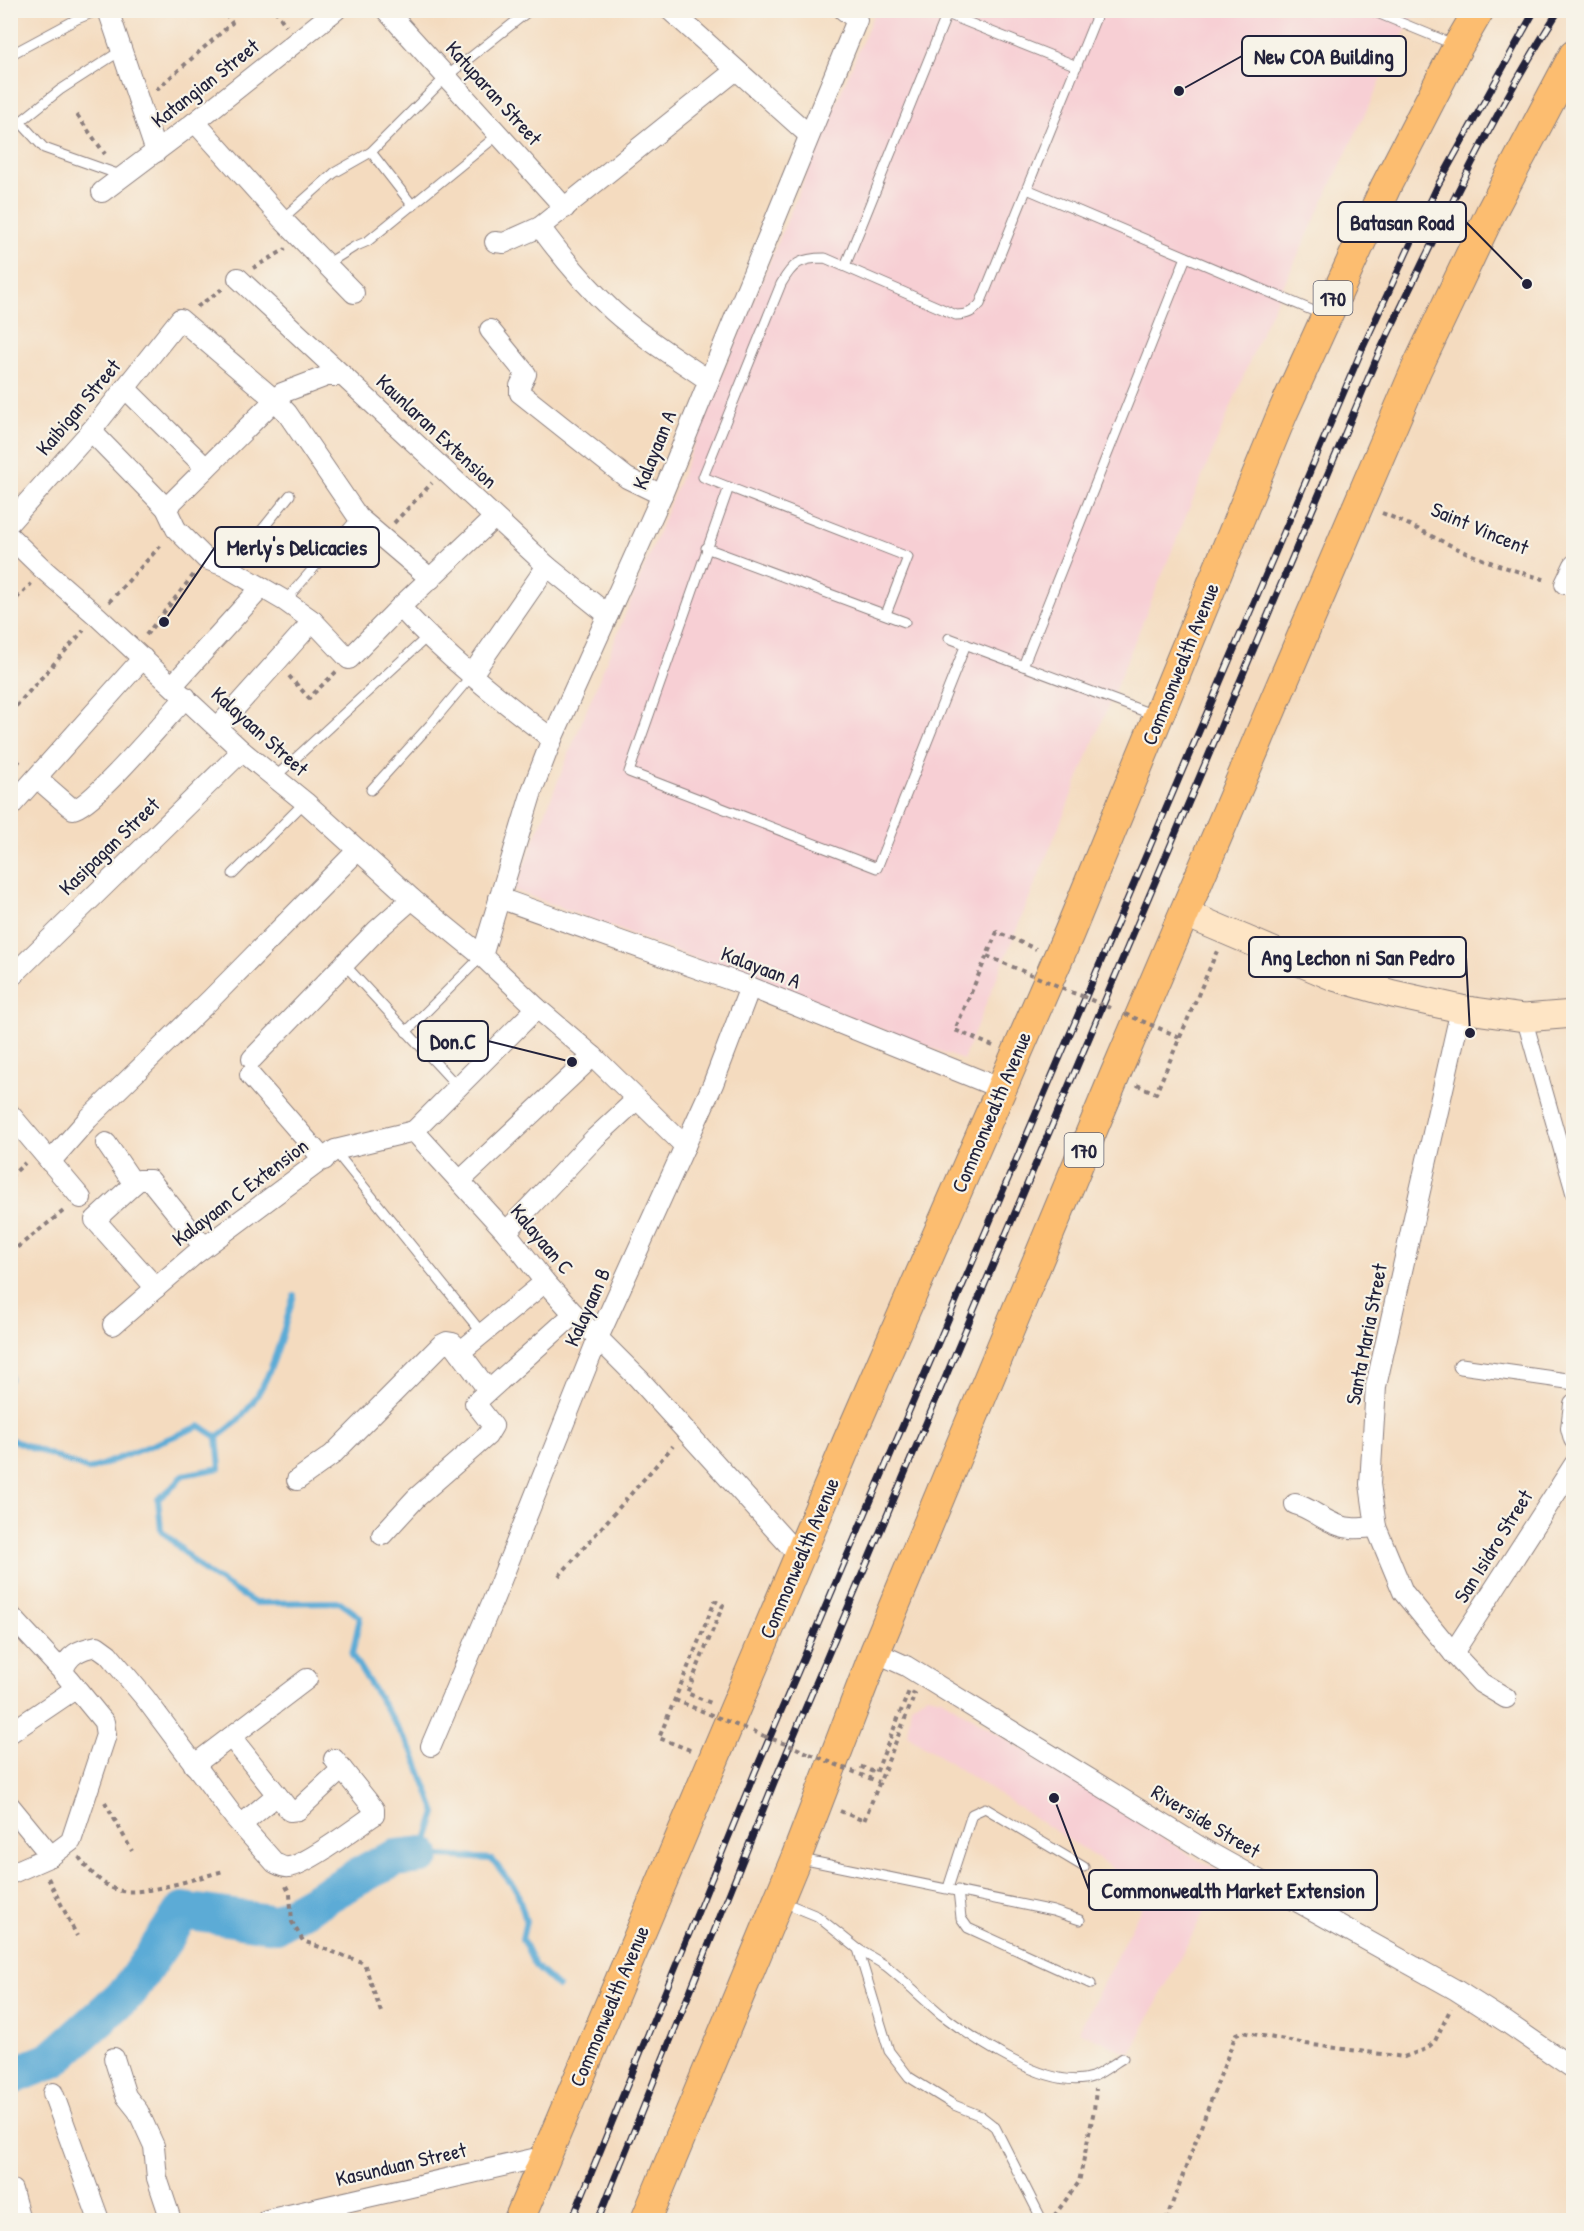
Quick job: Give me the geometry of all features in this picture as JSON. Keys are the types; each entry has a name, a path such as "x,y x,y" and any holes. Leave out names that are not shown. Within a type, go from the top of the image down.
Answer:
{"main road":[{"name":"Commonwealth Avenue","path":"519,2220 848,1441 1058,958 1160,716 1283,412 1386,186 1479,10"},
{"name":"170","path":"646,2220 796,1858 875,1652 1184,913 1416,370 1491,212 1574,55"},
{"path":"1184,913 1334,977 1393,994 1461,1009 1524,1018 1574,1014"}],"street":[{"path":"108,10 156,152"},
{"name":"Katangian Street","path":"102,192 195,122 336,10"},
{"name":"Katuparan Street","path":"386,10 565,208"},
{"path":"670,10 809,135"},
{"name":"Kalayaan A","path":"482,956 533,788 552,739 662,495 809,135 850,15"},
{"path":"495,242 504,243 516,239 540,227 736,70"},
{"path":"195,122 282,219 354,292"},
{"path":"540,227 570,266 614,312 656,345 708,380"},
{"name":"Kaunlaran Extension","path":"238,278 547,567 608,615"},
{"name":"Kaibigan Street","path":"10,522 91,431 180,320 275,400"},
{"path":"490,330 526,374 520,386 520,393 627,478 662,495"},
{"path":"166,508 282,393 327,376 344,376"},
{"path":"125,388 206,468"},
{"path":"275,400 287,413 358,517 431,579"},
{"path":"91,431 166,508 176,529 206,559 225,566 285,601 313,621 349,659 494,518"},
{"name":"Kalayaan Street","path":"10,537 242,751 305,802 412,899 482,956"},
{"path":"1565,584 1574,565"},
{"path":"471,676 547,567"},
{"path":"38,778 73,809 80,808 103,787 261,588"},
{"path":"400,607 427,637 471,676 552,739"},
{"path":"218,727 313,621"},
{"path":"10,807 38,778 139,654"},
{"name":"Kasipagan Street","path":"10,978 242,751"},
{"path":"50,1162 88,1119 212,999 357,851"},
{"name":"Kalayaan A","path":"500,898 750,987 1002,1089"},
{"path":"329,1155 251,1067 344,964 412,899"},
{"path":"482,956 537,1008 593,1056 685,1146"},
{"name":"Kalayaan B","path":"431,1746 494,1598 598,1338 713,1084 750,987"},
{"path":"414,1131 537,1008"},
{"name":"Santa Maria Street","path":"1461,1009 1376,1386 1370,1484 1376,1527 1403,1592 1453,1653 1482,1683 1506,1698"},
{"path":"1524,1018 1574,1194"},
{"path":"460,1181 593,1056"},
{"path":"506,1232 595,1138 637,1099"},
{"path":"10,1114 81,1198"},
{"name":"Kalayaan C","path":"414,1131 506,1232 545,1282 686,1431 800,1557"},
{"name":"Kalayaan C Extension","path":"113,1325 204,1247 329,1155 414,1131"},
{"path":"106,1143 134,1184"},
{"path":"156,1288 95,1220 134,1184 139,1180 150,1180 204,1247"},
{"path":"460,1352 545,1282"},
{"path":"382,1535 416,1498 487,1436 493,1426 475,1403 574,1314"},
{"path":"297,1480 339,1448 441,1345 447,1342 453,1343 488,1390"},
{"path":"1461,1366 1574,1382"},
{"path":"1574,1404 1571,1428 1574,1439"},
{"name":"San Isidro Street","path":"1453,1653 1574,1464"},
{"path":"1295,1504 1315,1511 1337,1525 1353,1529 1376,1527"},
{"path":"10,1874 46,1858 71,1841 106,1729 104,1722 63,1672 11,1616"},
{"path":"63,1672 72,1655 97,1646 103,1650 145,1698 241,1825 275,1863 289,1867 303,1862 374,1815 374,1809 338,1764 294,1812 290,1811 231,1737"},
{"name":"Riverside Street","path":"875,1652 906,1665 1205,1850 1456,1990 1573,2065"},
{"path":"194,1765 307,1679"},
{"path":"10,1733 75,1689"},
{"path":"241,1825 277,1795"},
{"path":"10,1806 46,1858"},
{"path":"114,2058 126,2096 138,2111 154,2146 157,2178 171,2220"},
{"path":"53,2093 99,2220"},
{"name":"Kasunduan Street","path":"267,2220 546,2156"},
{"path":"12,2190 20,2220"}],"lane":[{"path":"10,55 77,19 99,10"},
{"path":"282,219 334,173 371,152 447,76 530,10"},
{"path":"886,615 908,557 703,477 781,284 790,268 807,258 825,258 956,315 965,315 974,311 980,304 1099,10"},
{"path":"1370,10 1458,46"},
{"path":"845,266 945,12 1077,66"},
{"path":"10,130 60,90 122,50"},
{"path":"10,111 44,148 123,176"},
{"path":"326,265 368,241 499,134"},
{"path":"371,152 413,206"},
{"path":"1027,189 1325,316"},
{"path":"1023,666 1186,257"},
{"path":"729,487 629,772 877,868 966,644"},
{"path":"225,566 257,536 290,495"},
{"path":"285,601 358,517"},
{"path":"706,548 905,622"},
{"path":"274,778 427,637"},
{"path":"949,638 1160,716"},
{"path":"371,790 471,676"},
{"path":"232,874 305,802"},
{"path":"406,1032 482,956"},
{"path":"344,964 459,1088"},
{"path":"329,1155 482,1333"},
{"path":"948,1888 972,1814 985,1808 1084,1868"},
{"path":"796,1858 958,1890 1053,1911 1080,1920"},
{"path":"958,1890 961,1918 968,1928 1091,1984"},
{"path":"778,1900 817,1916 858,1949 884,1965 942,2015 1011,2060 1029,2069 1057,2078 1091,2077 1123,2058"},
{"path":"858,1949 889,2051 909,2077 954,2104 981,2116 995,2127 1042,2220"}],"path":[{"path":"140,104 232,23 223,10"},
{"path":"77,115 123,176"},
{"path":"381,536 443,471"},
{"name":"Saint Vincent","path":"1359,503 1417,527 1462,551 1508,569 1565,584"},
{"path":"139,654 206,559"},
{"path":"10,605 44,570"},
{"path":"277,662 309,698 349,659"},
{"path":"1156,1093 1225,931"},
{"path":"1016,1056 955,1030 997,932 1058,958"},
{"path":"987,956 1110,1008"},
{"path":"1125,1014 1180,1037"},
{"path":"10,1253 81,1198"},
{"path":"559,1576 686,1431"},
{"path":"687,1693 723,1605 715,1601 659,1738 713,1760"},
{"path":"864,1821 915,1694 909,1691 876,1773"},
{"path":"675,1700 879,1782"},
{"path":"91,1778 132,1851"},
{"path":"71,1841 87,1870 117,1890 141,1892 224,1871"},
{"path":"46,1858 77,1936"},
{"path":"290,1894 292,1922 303,1941 364,1963 381,2012"},
{"path":"1166,2220 1236,2034 1242,2032 1306,2044 1404,2057 1426,2049 1435,2042 1453,2004 1456,1990"},
{"path":"1051,2220 1079,2182 1097,2093 1091,2077"}],"shaded area":[{"path":"875,11 1417,11 1399,42 1262,331 963,1060 514,890 723,372"},
{"path":"927,1695 941,1698 1200,1861 1225,1872 1130,2054 1079,2031 1149,1892 907,1735 911,1705"}],"waterway":[{"path":"217,1437 234,1424 259,1392 276,1355 294,1295"},
{"path":"10,1439 89,1470 200,1426 217,1437 220,1468 183,1475 158,1499 161,1530 205,1572 255,1603 340,1602 360,1617 352,1655 414,1754 436,1813 422,1855 492,1859 517,1891 526,1921 522,1939 535,1966 558,1987"},
{"path":"10,2077 52,2060 129,1991 183,1911 276,1924 372,1869 396,1858 422,1855"}],"railway":[{"path":"572,2220 755,1772 1363,347 1438,185 1535,10"},
{"path":"598,2220 775,1780 1378,355 1486,137 1559,10"}],"place":[{"name":"New COA Building","path":"1179,91"},
{"name":"Batasan Road","path":"1527,284"},
{"name":"Merly's Delicacies","path":"164,622"},
{"name":"Ang Lechon ni San Pedro","path":"1470,1033"},
{"name":"Don.C","path":"572,1062"},
{"name":"Commonwealth Market Extension","path":"1054,1798"}]}
